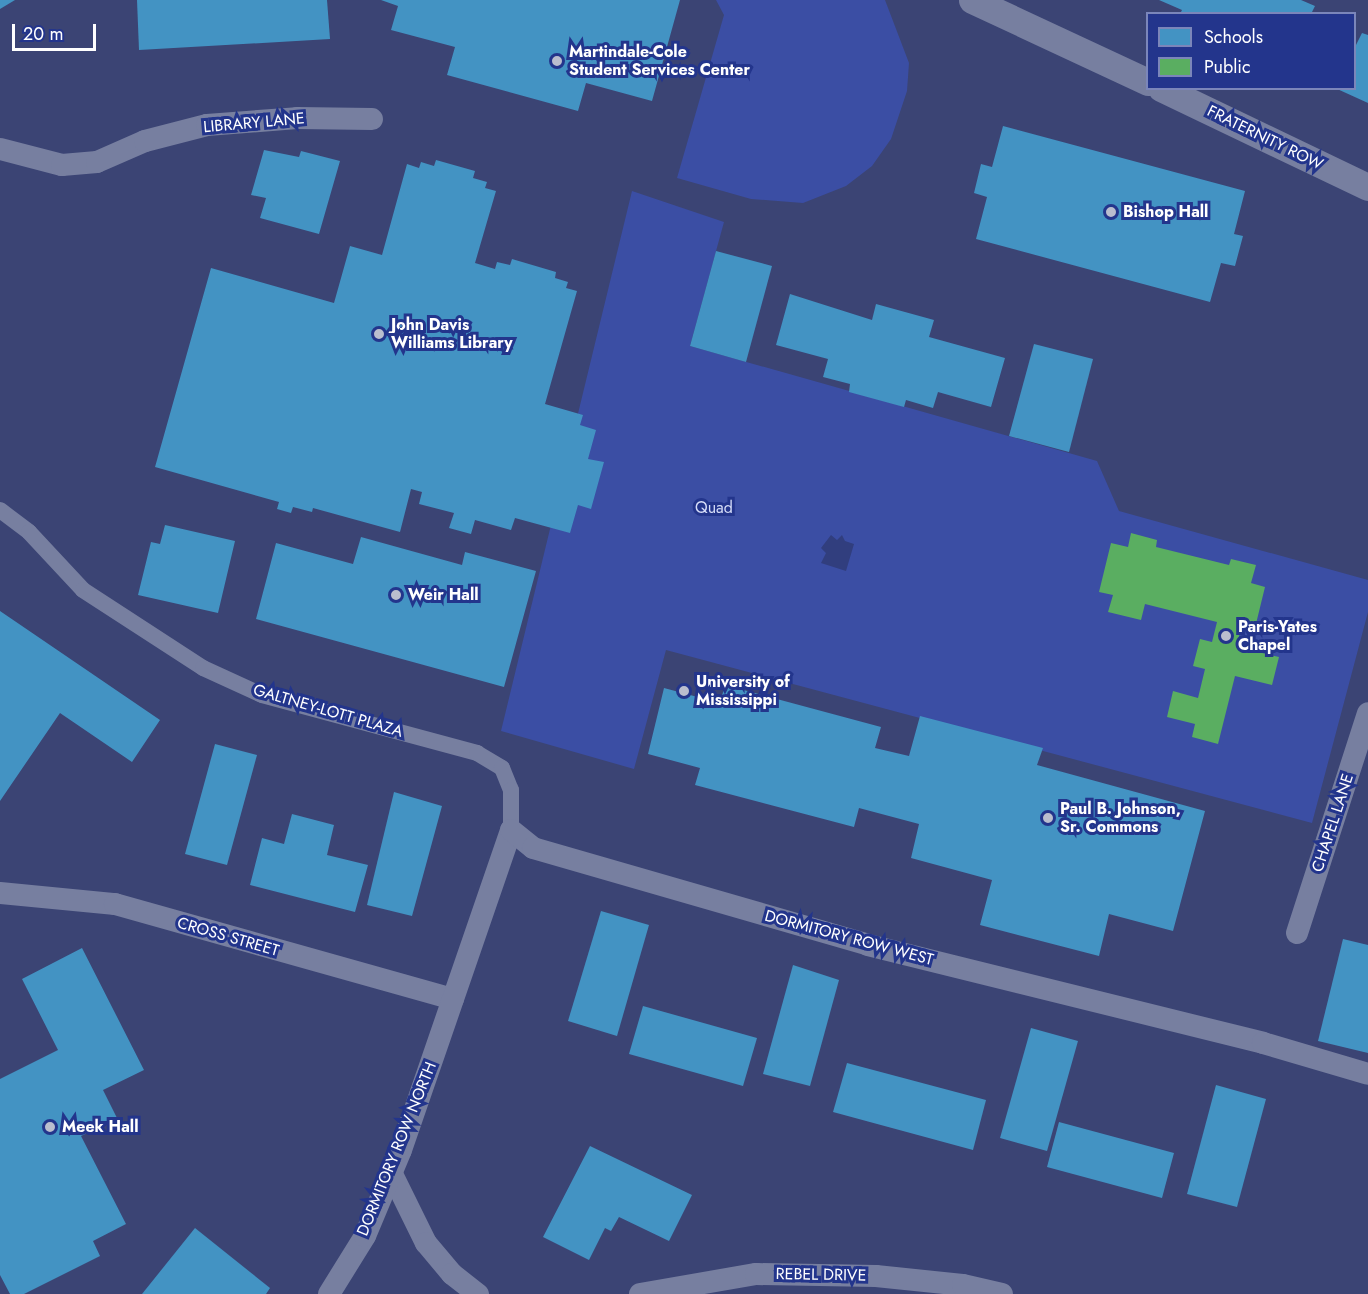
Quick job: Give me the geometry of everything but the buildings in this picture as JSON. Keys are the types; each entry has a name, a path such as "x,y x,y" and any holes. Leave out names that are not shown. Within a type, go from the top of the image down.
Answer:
{"street":[{"path":"972,0 1146,81"},
{"name":"FRATERNITY ROW","path":"1165,90 1368,187"},
{"name":"LIBRARY LANE","path":"0,150 62,165 97,162 145,141 207,124 297,118 372,119"},
{"name":"GALTNEY-LOTT PLAZA","path":"0,510 29,532 83,590 203,668 262,695 477,753 502,768 511,790 511,830"},
{"name":"CHAPEL LANE","path":"1298,933 1368,714"},
{"path":"453,999 511,830"},
{"name":"DORMITORY ROW WEST","path":"511,830 533,848 857,941 1263,1043 1368,1074"},
{"name":"CROSS STREET","path":"0,893 115,904 453,999"},
{"name":"DORMITORY ROW NORTH","path":"329,1294 365,1236 391,1172 453,999"},
{"path":"391,1172 426,1243 452,1274 478,1294"},
{"name":"REBEL DRIVE","path":"640,1294 756,1274 876,1276 963,1285 1002,1294"}],"green space":[{"path":"716,0 885,0 909,63 907,91 891,139 872,166 846,186 803,203 751,199 677,178 724,15"},
{"name":"Quad","path":"632,191 724,222 690,346 1097,461 1119,511 1368,580 1368,612 1312,823 666,650 634,769 501,731"}],"shaded area":[{"path":"831,535 837,540 842,535 845,541 854,544 846,571 821,563 826,553 821,548"}],"place":[{"name":"Martindale-Cole Student Services Center","path":"557,61"},
{"name":"Bishop Hall","path":"1111,212"},
{"name":"John Davis Williams Library","path":"379,334"},
{"name":"Weir Hall","path":"396,595"},
{"name":"Paris-Yates Chapel","path":"1226,636"},
{"name":"University of Mississippi","path":"684,691"},
{"name":"Paul B. Johnson, Sr. Commons","path":"1048,818"},
{"name":"Meek Hall","path":"50,1127"}]}
